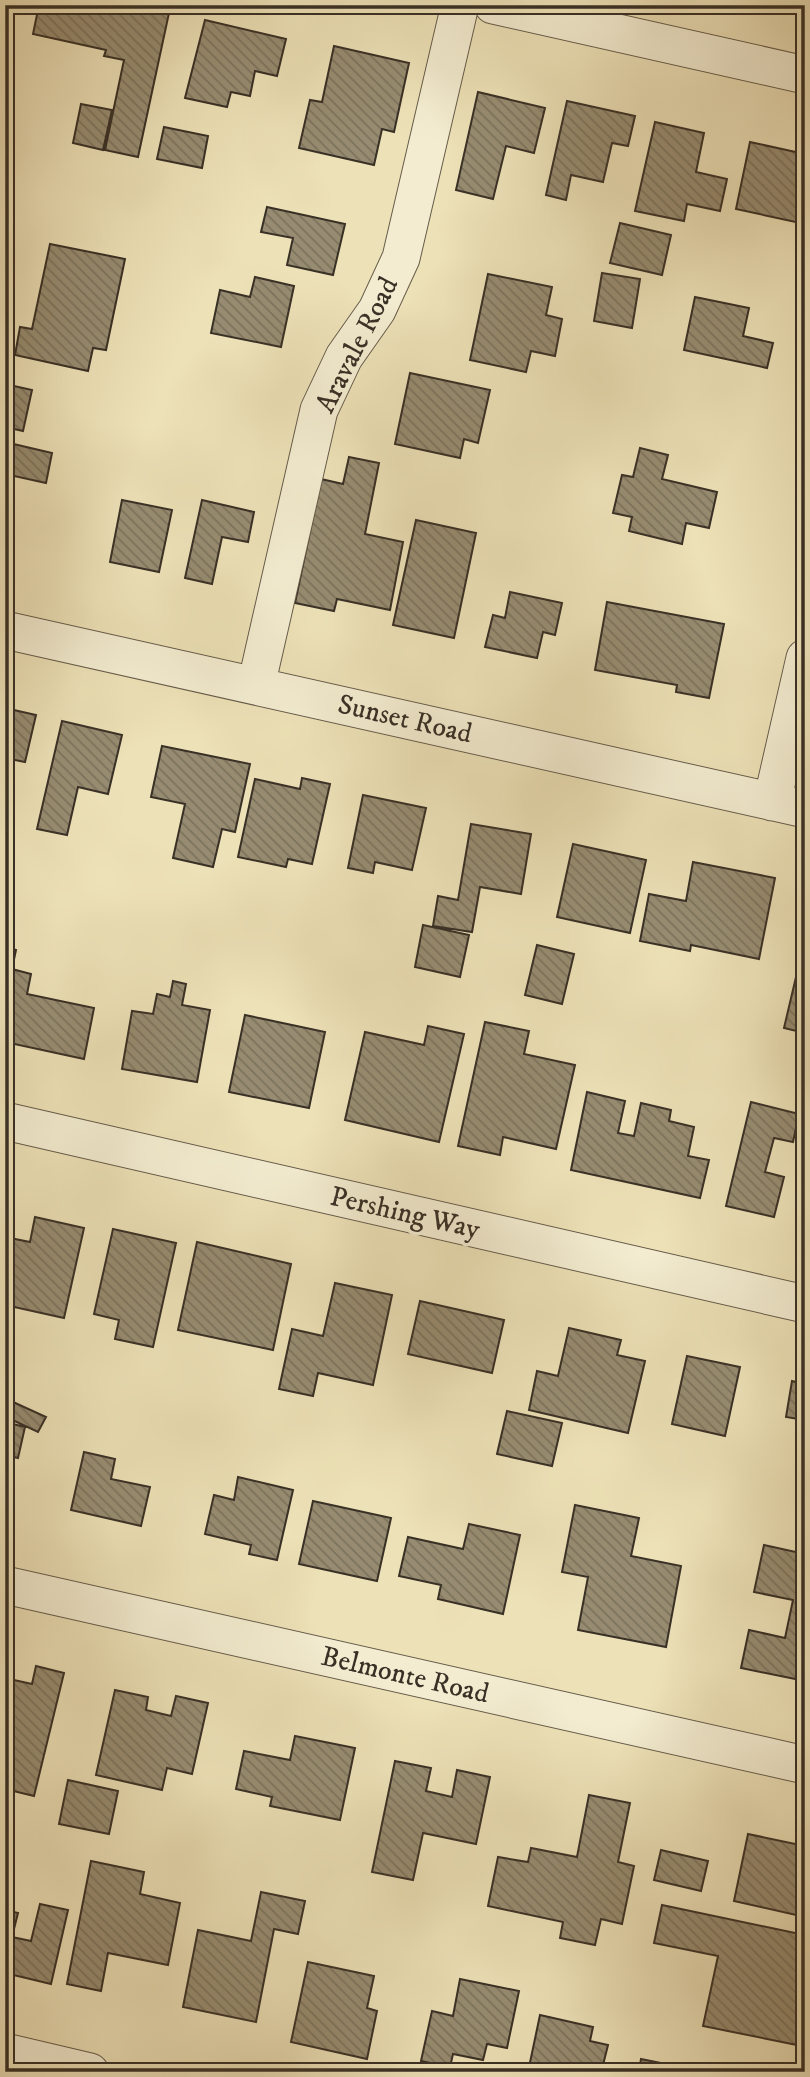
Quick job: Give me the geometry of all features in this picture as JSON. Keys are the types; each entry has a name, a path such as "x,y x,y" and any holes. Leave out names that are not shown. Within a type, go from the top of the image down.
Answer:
{"street":[{"name":"Aravale Road","path":"256,685 320,410 344,357 377,310 401,258 460,5"},
{"path":"493,5 805,75"},
{"name":"Sunset Road","path":"5,629 789,805"},
{"path":"789,805 805,658"},
{"name":"Pershing Way","path":"5,1121 805,1304"},
{"name":"Belmonte Road","path":"5,1585 805,1765"},
{"path":"5,2052 90,2072"}],"building":[{"path":"39,5 63,5 88,10 89,5 134,5 169,13 138,157 105,150 124,60 104,56 106,50 33,34"},
{"path":"205,20 286,39 277,76 255,71 250,96 231,92 227,107 185,98"},
{"path":"334,46 409,63 394,132 382,129 374,165 299,148 310,100 322,102"},
{"path":"478,92 545,108 534,153 506,146 493,199 456,190"},
{"path":"567,101 635,116 628,146 612,143 603,182 571,175 566,200 546,195"},
{"path":"81,104 112,110 103,150 73,143"},
{"path":"655,122 704,133 696,172 727,179 720,211 687,204 684,221 635,211"},
{"path":"164,127 208,136 202,168 157,159"},
{"path":"750,142 805,154 805,224 736,209"},
{"path":"267,207 345,224 333,275 287,265 293,238 261,232"},
{"path":"620,223 671,235 662,275 610,263"},
{"path":"50,244 125,259 106,350 93,348 88,371 15,355 20,327 32,329"},
{"path":"602,273 640,279 632,328 594,321"},
{"path":"488,274 552,287 546,315 562,319 555,356 531,351 526,372 470,360"},
{"path":"255,277 294,286 281,347 211,333 220,290 250,297"},
{"path":"695,297 749,308 743,336 773,343 767,368 684,350"},
{"path":"410,373 490,390 478,443 464,439 460,458 395,444"},
{"path":"5,384 32,390 23,431 5,427"},
{"path":"5,442 52,453 46,483 5,474"},
{"path":"640,448 668,455 662,479 717,492 709,528 686,523 682,544 629,531 632,517 613,513 622,475 633,477"},
{"path":"349,457 379,463 365,534 403,542 390,610 337,599 334,611 295,603 321,479 343,484"},
{"path":"122,500 172,510 159,572 110,562"},
{"path":"202,500 254,512 248,542 222,537 212,584 185,578"},
{"path":"416,520 476,533 454,638 393,625"},
{"path":"510,592 562,603 555,635 543,632 537,658 485,647 493,615 505,618"},
{"path":"607,602 724,624 709,698 676,692 677,685 595,670"},
{"path":"5,708 36,715 25,762 5,758"},
{"path":"62,721 122,735 108,794 78,787 67,835 37,829"},
{"path":"162,746 250,764 235,832 222,829 213,867 173,858 185,804 151,797"},
{"path":"302,778 330,784 312,864 288,859 286,867 238,857 255,779 300,789"},
{"path":"363,795 426,808 412,870 375,862 373,873 348,868"},
{"path":"471,824 531,834 521,894 480,887 472,932 433,926 438,896 458,900"},
{"path":"573,844 646,860 630,933 557,917"},
{"path":"693,862 775,878 759,959 691,945 690,951 640,941 649,894 686,901"},
{"path":"423,925 469,935 460,977 415,967"},
{"path":"805,943 805,1033 784,1028"},
{"path":"537,945 574,954 562,1004 525,995"},
{"path":"5,947 16,950 12,969 31,974 27,994 94,1008 84,1059 5,1042"},
{"path":"173,981 186,984 182,1005 210,1010 197,1082 122,1069 132,1011 153,1014 157,994 170,997"},
{"path":"245,1015 325,1032 309,1108 229,1092"},
{"path":"485,1022 529,1031 524,1054 575,1065 556,1149 503,1137 500,1155 458,1146"},
{"path":"428,1026 464,1034 439,1142 345,1120 365,1032 424,1045"},
{"path":"587,1092 625,1101 618,1133 634,1136 641,1103 671,1110 669,1121 694,1127 688,1156 709,1160 700,1198 571,1170"},
{"path":"751,1102 799,1114 793,1142 774,1138 765,1172 784,1177 774,1217 726,1206"},
{"path":"805,1194 805,1224 799,1222"},
{"path":"35,1217 84,1228 64,1318 5,1305 5,1257 10,1238 30,1242"},
{"path":"113,1229 176,1243 153,1347 115,1339 119,1320 94,1314"},
{"path":"197,1242 291,1264 273,1350 178,1330"},
{"path":"335,1283 392,1295 373,1385 318,1373 313,1396 279,1389 292,1329 323,1336"},
{"path":"420,1301 504,1320 492,1373 408,1354"},
{"path":"569,1328 621,1340 617,1355 645,1361 628,1433 529,1410 537,1371 558,1376"},
{"path":"687,1356 740,1367 725,1436 672,1424"},
{"path":"792,1381 805,1384 805,1420 786,1417"},
{"path":"13,1402 46,1417 38,1432 6,1417"},
{"path":"507,1411 562,1423 552,1466 497,1454"},
{"path":"5,1422 25,1427 18,1458 5,1455"},
{"path":"84,1452 115,1459 111,1479 150,1487 141,1526 71,1510"},
{"path":"238,1477 293,1490 277,1560 249,1554 251,1545 205,1534 214,1495 234,1500"},
{"path":"313,1501 391,1518 377,1581 299,1564"},
{"path":"575,1505 639,1518 631,1556 681,1566 666,1647 578,1630 588,1577 562,1572"},
{"path":"469,1524 520,1535 503,1614 438,1599 441,1585 399,1576 408,1537 463,1549"},
{"path":"764,1545 805,1554 805,1681 741,1668 749,1630 785,1638 793,1600 754,1592"},
{"path":"36,1666 64,1673 34,1796 5,1789 5,1678 32,1684"},
{"path":"115,1690 148,1697 146,1710 171,1716 176,1696 208,1703 192,1774 167,1768 162,1790 96,1775"},
{"path":"295,1736 355,1748 340,1820 270,1806 272,1797 236,1789 244,1751 290,1760"},
{"path":"395,1761 431,1768 426,1791 452,1797 457,1770 490,1777 476,1844 423,1833 413,1880 372,1872"},
{"path":"68,1780 118,1791 109,1834 59,1824"},
{"path":"589,1795 630,1803 618,1862 634,1866 622,1924 601,1919 595,1945 560,1938 563,1922 488,1906 498,1857 528,1862 531,1848 577,1857"},
{"path":"748,1834 805,1846 805,1917 734,1901"},
{"path":"661,1850 708,1861 701,1891 654,1880"},
{"path":"91,1861 144,1872 140,1894 180,1903 168,1965 108,1953 101,1991 67,1984"},
{"path":"261,1892 305,1901 298,1934 274,1929 256,2022 183,2007 198,1930 251,1941"},
{"path":"40,1904 68,1910 51,1984 5,1973 5,1910 18,1913 12,1937 31,1941"},
{"path":"662,1905 805,1935 805,2008 797,2045 703,2026 718,1956 654,1943"},
{"path":"308,1962 374,1976 367,2008 377,2011 367,2059 291,2042"},
{"path":"460,1979 519,1991 507,2048 487,2044 483,2060 453,2054 450,2067 421,2061 432,2011 453,2016"},
{"path":"540,2015 593,2027 590,2041 608,2045 602,2069 596,2068 596,2072 528,2072"},
{"path":"641,2059 705,2072 639,2072"}]}
